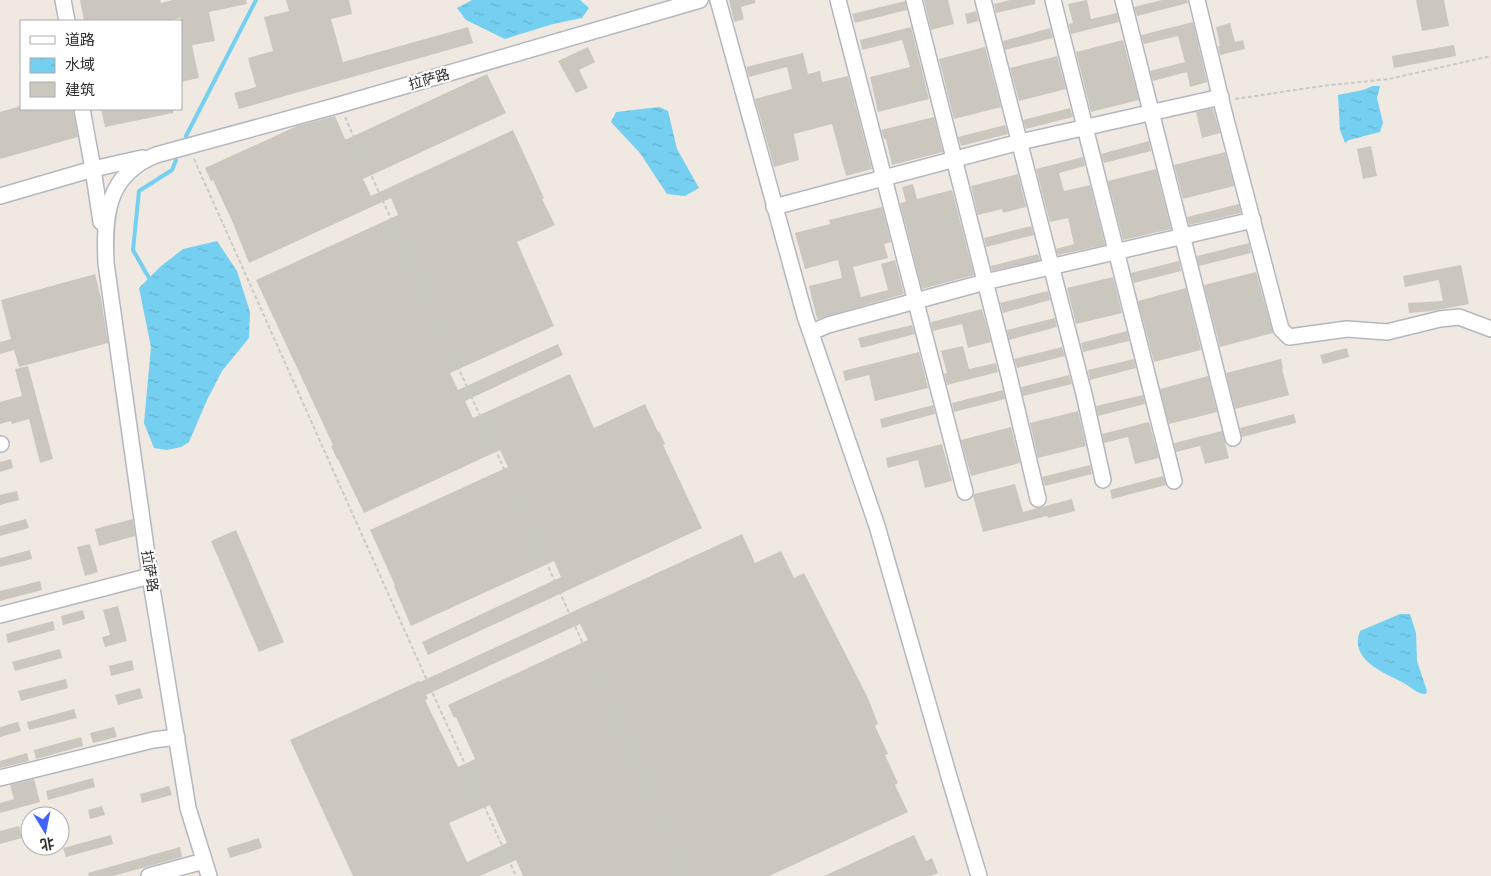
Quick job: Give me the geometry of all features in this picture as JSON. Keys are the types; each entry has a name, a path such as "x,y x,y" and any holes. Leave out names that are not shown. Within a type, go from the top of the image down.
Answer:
{"street":[{"path":"63,0 67,20"},
{"name":"拉萨路","path":"209,876 188,808 150,576 93,169 156,155 339,105 700,0"},
{"path":"718,0 805,316 877,526 979,876"},
{"path":"838,0 965,492"},
{"path":"914,0 1038,499"},
{"path":"983,0 1084,394 1103,480"},
{"path":"1053,0 1174,482"},
{"path":"1123,0 1153,113 1233,438"},
{"path":"1197,0 1281,329 1289,337 1347,328 1387,332 1440,319 1459,317 1491,329"},
{"path":"774,206 1020,142 1221,99"},
{"path":"0,196 93,169 82,110"},
{"name":"拉萨路","path":"106,264 107,211 110,200 121,180 134,166 156,155"},
{"path":"812,332 828,325 985,282 1253,220"},
{"path":"0,614 150,576"},
{"path":"0,778 152,740 177,737"},
{"path":"149,876 204,861"}],"path":[{"path":"1221,99 1389,79 1491,56"},
{"path":"339,105 688,876"},
{"path":"187,146 197,164 516,876"}],"water":[{"path":"472,0 580,0 589,8 582,18 553,24 505,39 466,20 457,8"},
{"path":"1380,86 1377,98 1383,123 1380,132 1349,140 1345,143 1340,130 1338,95"},
{"path":"659,107 668,111 677,149 699,188 685,196 667,194 640,153 611,122 616,112"},
{"path":"217,241 237,271 250,312 249,338 222,371 189,442 181,447 167,450 154,448 144,423 151,347 139,288 160,267 183,249"},
{"path":"1400,614 1410,614 1416,633 1417,661 1427,691 1426,694 1416,691 1377,669 1363,657 1359,649 1360,631"}],"building":[{"path":"80,0 160,0 161,3 173,0 246,0 247,4 209,12 215,41 192,45 199,78 182,82 181,18 171,20 84,20"},
{"path":"286,0 349,0 352,14 331,19 343,62 468,27 473,43 239,109 234,93 256,87 248,58 273,51 264,17 289,11"},
{"path":"729,0 755,0 755,3 741,7 744,19 734,22"},
{"path":"924,0 948,0 954,24 931,30"},
{"path":"1010,0 1035,0 1035,4 996,13 994,4"},
{"path":"1087,0 1091,19 1117,13 1119,22 1071,34 1069,24 1073,23 1068,4"},
{"path":"1162,0 1187,0 1188,3 1137,16 1134,7"},
{"path":"1416,0 1444,0 1449,26 1422,31"},
{"path":"905,1 907,10 855,23 852,14"},
{"path":"976,11 979,21 967,24 965,14"},
{"path":"1193,22 1207,82 1190,87 1187,72 1153,81 1150,71 1185,62 1178,36 1144,44 1141,35"},
{"path":"1230,23 1235,42 1243,40 1245,49 1220,55 1216,27"},
{"path":"911,27 929,99 878,112 870,77 910,67 902,40 862,50 860,40"},
{"path":"1050,28 1053,38 1005,50 1003,41"},
{"path":"1123,40 1139,100 1091,112 1076,52"},
{"path":"1454,45 1456,56 1394,68 1392,56"},
{"path":"588,47 595,62 579,70 588,88 576,93 558,61"},
{"path":"985,47 1001,107 954,119 939,59"},
{"path":"803,53 808,74 820,71 822,82 848,76 872,169 846,176 832,124 794,134 799,160 774,167 755,99 792,89 787,67 749,77 746,67"},
{"path":"1057,56 1066,89 1019,101 1010,68"},
{"path":"487,74 506,113 363,179 371,196 513,130 544,198 542,199 555,225 517,242 554,326 450,373 458,390 558,344 563,355 465,401 473,418 570,374 594,428 645,404 702,528 428,655 422,642 561,577 554,561 411,626 370,530 508,467 500,450 364,513 337,459 331,446 333,445 256,280 398,215 391,198 249,263 233,223 213,180 211,181 205,168 297,126 335,116 345,139 347,139"},
{"path":"20,106 20,110 73,110 78,137 0,159 0,112"},
{"path":"1070,108 1073,117 1026,129 1023,120"},
{"path":"1213,108 1220,133 1202,138 1196,112"},
{"path":"101,110 173,110 173,113 105,127"},
{"path":"934,117 943,152 892,165 886,139 884,139 881,130"},
{"path":"1005,125 1008,134 961,146 958,137"},
{"path":"1149,141 1151,151 1104,163 1101,154"},
{"path":"1371,146 1377,176 1363,179 1357,149"},
{"path":"1225,152 1234,186 1183,199 1174,165"},
{"path":"1083,157 1085,166 1059,173 1064,191 1090,185 1105,245 1058,255 1056,249 1074,244 1068,218 1050,222 1036,169"},
{"path":"1156,169 1171,229 1123,240 1108,181"},
{"path":"1018,174 1026,207 1003,213 1002,209 978,215 971,186"},
{"path":"913,184 917,199 952,190 974,275 922,289 900,203 906,202 902,187"},
{"path":"1239,204 1241,213 1189,225 1187,217"},
{"path":"882,207 891,242 884,244 888,258 853,267 861,297 888,290 881,264 895,260 904,294 817,319 809,286 842,278 838,260 805,269 795,233 830,224 829,220"},
{"path":"1031,226 1034,235 986,247 984,238"},
{"path":"1249,243 1251,253 1199,266 1197,256"},
{"path":"1038,254 1040,260 992,271 991,266"},
{"path":"1179,261 1181,271 1134,283 1131,273"},
{"path":"1461,265 1469,304 1409,313 1408,303 1443,301 1438,280 1405,287 1403,276"},
{"path":"1256,272 1273,333 1220,347 1204,285"},
{"path":"95,274 108,343 19,367 14,350 0,354 0,342 11,339 1,300"},
{"path":"1113,277 1122,313 1076,324 1067,288"},
{"path":"1186,288 1201,350 1154,362 1138,301"},
{"path":"1048,291 1050,300 1003,313 1000,303"},
{"path":"982,309 991,342 968,348 962,324 933,331 931,322"},
{"path":"1055,318 1057,327 1009,340 1007,330"},
{"path":"912,325 915,334 861,348 858,338"},
{"path":"1127,331 1129,341 1083,352 1081,343"},
{"path":"963,346 969,369 996,363 998,372 947,385 944,374 947,373 941,351"},
{"path":"1062,347 1065,356 1017,368 1014,359"},
{"path":"1347,348 1349,357 1323,364 1320,355"},
{"path":"919,352 928,388 875,401 869,375 845,381 843,371"},
{"path":"1134,359 1136,368 1090,380 1088,370"},
{"path":"1281,359 1289,395 1235,409 1226,373"},
{"path":"28,366 53,459 40,463 29,419 12,424 11,421 0,424 0,402 22,396 15,369"},
{"path":"1069,375 1072,384 1023,396 1021,387"},
{"path":"1208,376 1217,412 1169,424 1160,389"},
{"path":"1003,390 1005,399 954,412 952,403"},
{"path":"1143,395 1145,404 1098,416 1096,406"},
{"path":"933,405 935,414 882,428 880,419"},
{"path":"1078,411 1086,446 1038,458 1030,423"},
{"path":"1294,414 1296,423 1242,437 1240,428"},
{"path":"1149,422 1159,458 1135,464 1128,437 1104,443 1102,434"},
{"path":"1011,427 1020,463 971,476 961,440"},
{"path":"1222,431 1229,458 1205,464 1200,446 1176,452 1174,443"},
{"path":"942,444 952,481 925,488 918,460 888,468 886,458"},
{"path":"11,459 13,468 0,472 0,462"},
{"path":"1090,465 1092,474 1045,486 1042,477"},
{"path":"1163,476 1166,485 1112,499 1110,490"},
{"path":"1015,484 1023,512 1072,499 1075,511 983,532 974,494"},
{"path":"17,491 19,500 0,505 0,495"},
{"path":"26,519 29,528 0,536 0,526"},
{"path":"133,519 135,536 99,546 95,529"},
{"path":"236,530 284,642 259,652 211,541"},
{"path":"742,534 755,563 781,551 794,578 804,573 867,696 878,724 875,726 888,754 885,755 898,783 895,785 908,812 769,876 523,876 516,860 480,876 353,876 290,740","holes":["580,624 588,640 448,705 454,718 456,717 475,759 458,767 425,700 428,699 426,695","490,805 507,843 467,862 449,823"]},
{"path":"90,544 98,572 85,576 77,547"},
{"path":"30,550 32,559 0,567 0,558"},
{"path":"40,581 42,590 0,601 0,591"},
{"path":"118,606 127,641 105,647 102,637 110,635 103,610"},
{"path":"83,610 85,619 63,625 61,616"},
{"path":"53,621 55,630 8,643 6,634"},
{"path":"60,649 62,658 15,671 12,662"},
{"path":"132,660 134,670 111,676 109,666"},
{"path":"66,679 68,688 21,701 18,691"},
{"path":"140,688 143,698 118,705 115,695"},
{"path":"74,709 77,718 29,730 27,722"},
{"path":"18,722 21,731 0,737 0,727"},
{"path":"114,727 117,737 93,743 90,733"},
{"path":"81,737 83,746 36,759 34,750"},
{"path":"27,753 29,761 0,768 0,761"},
{"path":"93,778 95,787 48,800 46,791"},
{"path":"34,779 40,802 0,813 0,803 14,799 10,785"},
{"path":"169,786 172,795 142,803 140,794"},
{"path":"102,806 105,815 90,819 88,810"},
{"path":"19,826 20,839 0,844 0,831"},
{"path":"111,835 113,844 70,856 70,846"},
{"path":"914,835 926,861 932,858 938,873 931,876 824,876"},
{"path":"259,838 262,848 230,858 227,848"},
{"path":"180,847 182,857 113,876 89,876 88,873"}],"waterway":[{"path":"186,136 256,0"},
{"path":"149,278 133,250 139,191 172,170 176,160"}]}
